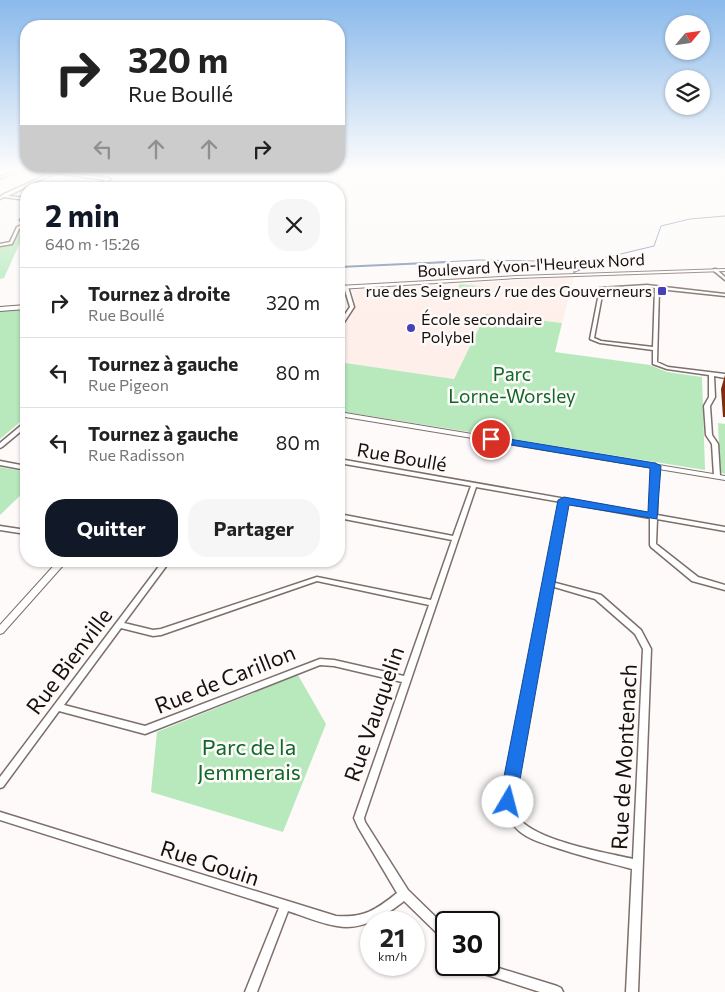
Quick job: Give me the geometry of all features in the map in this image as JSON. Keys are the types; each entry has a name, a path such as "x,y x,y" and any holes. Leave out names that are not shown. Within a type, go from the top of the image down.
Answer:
{"street":[{"path":"0,245 12,242 20,227"},
{"path":"715,270 725,279"},
{"name":"Boulevard Yvon-l'Heureux Nord","path":"346,287 532,277 725,270"},
{"path":"345,317 352,307 346,287"},
{"path":"654,349 600,342 591,337 602,288 658,287 725,295"},
{"path":"658,287 654,349 654,361 657,365 725,376"},
{"path":"0,309 20,307"},
{"path":"711,374 712,398 708,406 708,421 709,435 715,444 716,476"},
{"path":"345,415 725,478"},
{"path":"0,446 20,429"},
{"name":"Rue Boullé","path":"345,462 725,529"},
{"path":"0,463 20,467"},
{"path":"655,466 652,541 655,547 695,579 725,588"},
{"name":"Rue Vauquelin","path":"435,924 404,894 384,865 359,818 474,485"},
{"path":"564,500 508,793 508,807 517,823 534,835 637,865"},
{"path":"345,517 455,538"},
{"path":"0,528 20,531"},
{"path":"0,631 58,567"},
{"name":"Rue Bienville","path":"0,784 163,567"},
{"path":"120,624 151,632 161,632 317,579 433,603"},
{"name":"Rue de Montenach","path":"548,583 598,597 638,632 646,645 632,992"},
{"name":"Rue de Carillon","path":"57,707 142,730 320,662 334,663 406,680"},
{"name":"Rue Gouin","path":"0,816 336,921 355,922 372,918 404,894"},
{"path":"251,992 285,906"},
{"path":"500,975 557,992"}],"shaded area":[{"name":"École secondaire Polybel","path":"574,277 562,323 486,314 455,379 345,363 345,324 356,306 352,290"}],"green space":[{"path":"20,231 20,242 4,278 0,279 0,246 14,243"},
{"path":"460,284 486,287 482,296 455,293"},
{"path":"20,310 20,422 0,439 0,311"},
{"name":"Parc Lorne-Worsley","path":"486,314 562,323 555,352 650,365 667,372 702,377 705,470 345,412 345,363 454,379"},
{"path":"718,423 725,424 725,474 720,472"},
{"path":"0,467 20,471 20,496 0,515"},
{"name":"Parc de la Jemmerais","path":"298,675 326,724 283,832 151,792 157,732"}],"waterway":[{"path":"596,262 604,258 654,246 661,226 698,218"},
{"path":"424,263 479,260 594,262 566,262"},
{"path":"345,267 449,262"},
{"path":"574,272 596,262"}],"place":[{"name":"rue des Seigneurs / rue des Gouverneurs","path":"662,291"},
{"name":"École secondaire Polybel","path":"411,328"}],"route":[{"path":"491,439 655,466 653,516 564,500 507,798 508,802"}]}
